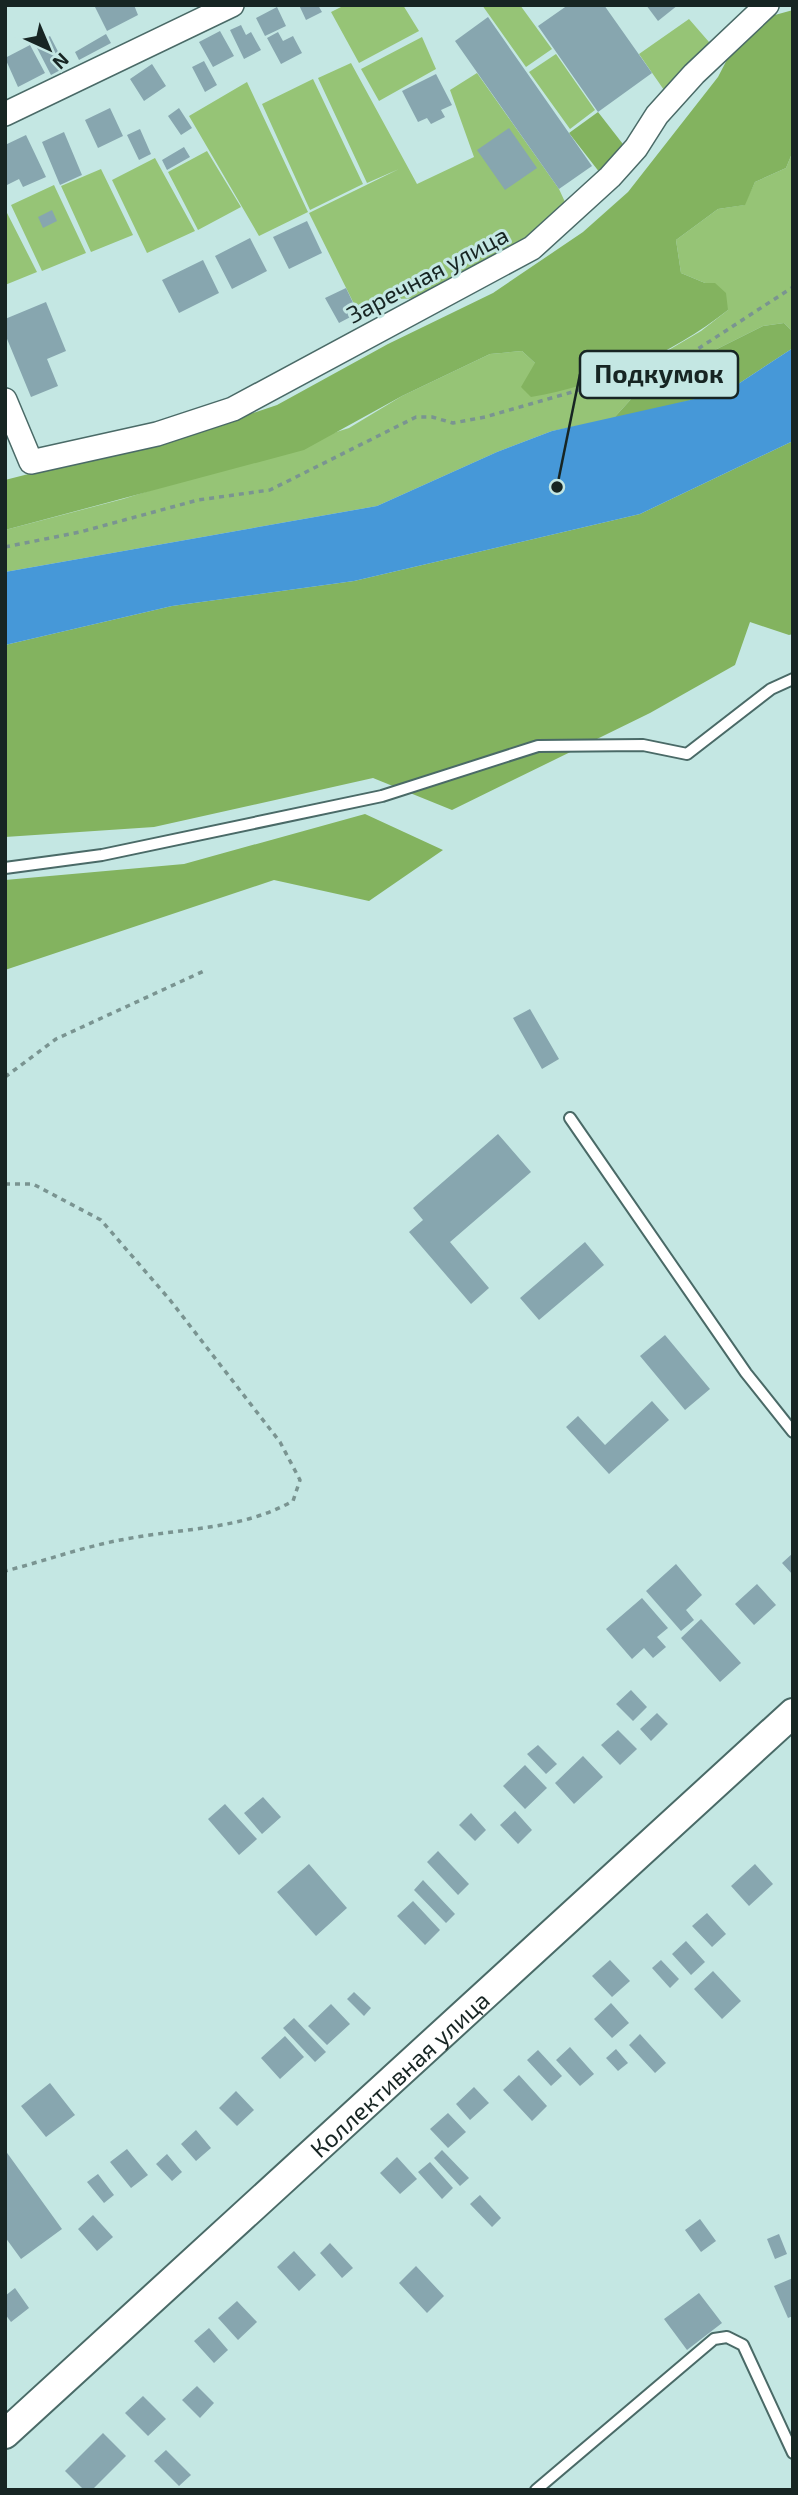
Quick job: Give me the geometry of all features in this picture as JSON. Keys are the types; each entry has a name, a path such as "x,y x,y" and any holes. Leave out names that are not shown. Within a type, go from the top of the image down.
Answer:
{"street":[{"path":"5,114 232,5"},
{"name":"Заречная улица","path":"5,400 31,462 157,434 233,409 532,248 610,177 636,148 657,115 694,74 767,5"},
{"name":"Коллективная улица","path":"5,2434 793,1713"}],"lane":[{"path":"5,868 102,855 382,796 538,746 643,745 687,754 771,689 793,679"},
{"path":"570,1118 746,1373 793,1432"},
{"path":"536,2490 714,2340 727,2337 744,2345 793,2453"}],"path":[{"path":"5,547 80,531 198,500 270,490 416,417 432,416 453,423 485,417 582,392 649,370 684,358 793,287"},
{"path":"5,1077 56,1039 206,970"},
{"path":"5,1184 33,1184 101,1220 170,1300 280,1442 300,1480 293,1501 268,1516 192,1532 125,1539 5,1571"}],"green space":[{"path":"345,5 403,5 419,31 359,63 331,12"},
{"path":"482,5 520,5 552,49 526,67"},
{"path":"793,10 793,151 786,168 755,182 745,205 718,209 676,240 681,273 705,283 715,283 726,293 728,310 706,326 635,366 584,384 531,397 521,387 535,363 522,351 490,354 402,396 304,450 5,530 5,480 209,428 277,405 388,344 493,293 583,232 628,192 718,77 734,46 764,18"},
{"path":"689,19 709,42 707,51 664,90 639,54"},
{"path":"422,37 436,69 379,101 361,69"},
{"path":"556,54 595,110 570,129 529,72"},
{"path":"351,63 417,184 474,157 450,90 477,73 559,189 565,202 559,213 522,243 423,298 396,299 371,315 358,312 309,213 399,169 367,183 318,78"},
{"path":"313,79 363,184 310,210 262,104"},
{"path":"247,82 308,212 259,236 189,116"},
{"path":"598,112 626,148 600,173 569,133"},
{"path":"207,151 241,207 198,230 168,172"},
{"path":"793,151 793,332 784,323 763,326 643,386 613,419 552,431 497,452 377,506 5,572 5,530 123,499 349,428 402,396 490,354 522,351 535,363 613,374 650,361 701,331 728,310 705,283 681,273 676,240 718,209 744,205 755,182 786,168"},
{"path":"155,158 195,231 147,253 112,180"},
{"path":"101,169 133,235 91,252 61,186"},
{"path":"54,185 86,253 42,271 11,205"},
{"path":"5,209 37,272 5,285"},
{"path":"784,323 793,332 793,348 726,392 613,419 643,386 763,326"},
{"path":"793,441 793,634 750,622 735,665 650,713 452,810 373,778 154,827 5,837 5,645 172,606 354,581 640,514"},
{"path":"365,814 443,850 369,901 274,880 5,970 5,880 184,864"}],"water":[{"path":"793,348 793,441 640,514 354,581 172,606 5,645 5,572 377,506 497,452 552,431 726,392"}],"building":[{"path":"94,5 134,5 138,15 107,31"},
{"path":"299,5 318,5 322,12 306,20"},
{"path":"568,5 604,5 652,73 598,112 538,26"},
{"path":"646,5 678,5 658,21"},
{"path":"277,7 286,26 265,36 256,18"},
{"path":"488,17 592,166 559,189 455,41"},
{"path":"241,25 246,35 251,32 261,50 244,59 230,30"},
{"path":"220,31 234,56 213,67 199,42"},
{"path":"278,32 283,41 293,36 302,53 281,64 267,38"},
{"path":"106,34 111,43 79,60 75,52"},
{"path":"50,36 66,67 51,75 35,44"},
{"path":"30,45 45,73 18,87 5,58"},
{"path":"204,61 217,85 205,92 192,67"},
{"path":"152,64 166,86 144,101 130,79"},
{"path":"436,74 452,105 441,110 445,117 431,124 427,118 418,122 402,91"},
{"path":"110,108 123,136 98,148 85,120"},
{"path":"179,108 192,128 181,135 168,116"},
{"path":"509,128 537,168 505,190 477,150"},
{"path":"140,129 151,154 139,160 127,135"},
{"path":"64,132 82,175 60,185 42,142"},
{"path":"26,135 46,177 23,187 19,179 5,186 5,145"},
{"path":"184,147 190,157 167,170 162,160"},
{"path":"52,210 57,221 43,228 38,217"},
{"path":"307,221 322,253 289,269 273,237"},
{"path":"250,238 267,271 232,289 215,256"},
{"path":"203,260 219,293 179,313 162,280"},
{"path":"346,288 358,313 339,323 325,298"},
{"path":"46,302 66,351 47,359 58,386 31,397 5,334 5,319"},
{"path":"530,1009 559,1059 542,1069 513,1018"},
{"path":"498,1134 531,1172 450,1242 489,1288 471,1304 409,1232 423,1220 413,1208"},
{"path":"585,1242 604,1265 539,1320 520,1298"},
{"path":"665,1335 710,1389 685,1410 640,1356"},
{"path":"652,1401 669,1420 609,1474 566,1427 578,1416 605,1445"},
{"path":"793,1553 793,1575 782,1563"},
{"path":"676,1564 702,1595 686,1610 694,1620 681,1631 646,1591"},
{"path":"757,1584 776,1605 754,1625 735,1604"},
{"path":"642,1598 668,1628 657,1637 666,1647 653,1658 644,1648 632,1659 606,1629"},
{"path":"701,1619 741,1663 720,1682 681,1638"},
{"path":"631,1690 647,1707 633,1721 616,1704"},
{"path":"657,1713 668,1724 651,1741 640,1729"},
{"path":"618,1730 637,1749 620,1765 601,1745"},
{"path":"538,1745 557,1764 546,1774 527,1754"},
{"path":"583,1756 603,1777 574,1804 555,1783"},
{"path":"525,1765 547,1788 525,1809 503,1786"},
{"path":"263,1797 281,1817 262,1834 244,1813"},
{"path":"225,1804 257,1839 239,1855 208,1819"},
{"path":"515,1811 532,1830 518,1844 500,1825"},
{"path":"471,1813 486,1830 475,1841 459,1825"},
{"path":"438,1851 469,1884 458,1895 427,1862"},
{"path":"309,1864 347,1908 316,1936 277,1892"},
{"path":"755,1864 773,1884 749,1906 731,1886"},
{"path":"423,1880 455,1914 446,1923 414,1890"},
{"path":"413,1901 440,1930 425,1945 397,1916"},
{"path":"707,1913 726,1934 712,1947 692,1926"},
{"path":"686,1941 705,1962 691,1975 672,1954"},
{"path":"610,1960 630,1981 612,1997 592,1976"},
{"path":"661,1960 679,1979 670,1988 652,1968"},
{"path":"713,1971 741,2001 722,2019 694,1989"},
{"path":"354,1992 371,2008 364,2016 347,1999"},
{"path":"611,2003 629,2023 612,2038 594,2019"},
{"path":"331,2004 350,2024 327,2045 308,2026"},
{"path":"294,2018 326,2052 315,2062 283,2028"},
{"path":"640,2034 666,2063 655,2073 629,2045"},
{"path":"285,2036 304,2057 280,2079 261,2058"},
{"path":"570,2047 594,2074 580,2086 556,2060"},
{"path":"616,2049 628,2063 618,2071 606,2058"},
{"path":"538,2050 562,2076 551,2086 527,2060"},
{"path":"519,2075 547,2106 532,2121 503,2090"},
{"path":"50,2083 75,2115 46,2137 21,2106"},
{"path":"474,2087 489,2103 470,2120 456,2104"},
{"path":"236,2091 254,2110 237,2126 219,2108"},
{"path":"448,2113 466,2132 448,2148 430,2129"},
{"path":"196,2130 211,2148 196,2161 181,2144"},
{"path":"127,2149 148,2175 131,2188 110,2162"},
{"path":"5,2150 62,2229 21,2259 5,2237"},
{"path":"442,2150 469,2178 460,2186 434,2158"},
{"path":"167,2154 182,2172 172,2181 156,2164"},
{"path":"397,2157 417,2179 400,2194 380,2173"},
{"path":"430,2162 453,2188 442,2199 418,2172"},
{"path":"98,2174 114,2195 104,2203 87,2182"},
{"path":"480,2195 501,2218 492,2227 470,2204"},
{"path":"93,2215 113,2237 97,2251 78,2229"},
{"path":"700,2219 716,2241 701,2252 685,2230"},
{"path":"779,2234 787,2254 775,2259 767,2239"},
{"path":"330,2243 353,2268 342,2278 320,2253"},
{"path":"294,2251 316,2275 299,2291 277,2267"},
{"path":"416,2266 444,2296 427,2313 399,2283"},
{"path":"793,2278 793,2316 788,2318 774,2286"},
{"path":"15,2288 29,2308 11,2322 5,2314 5,2296"},
{"path":"699,2293 722,2323 687,2350 664,2319"},
{"path":"237,2301 257,2322 238,2340 218,2318"},
{"path":"209,2328 228,2350 214,2363 194,2341"},
{"path":"197,2386 214,2403 200,2418 182,2400"},
{"path":"143,2396 166,2419 148,2436 125,2413"},
{"path":"103,2433 126,2456 92,2490 84,2490 65,2471"},
{"path":"166,2450 191,2475 179,2486 154,2461"}],"place":[{"name":"Подкумок","path":"557,487"}]}
